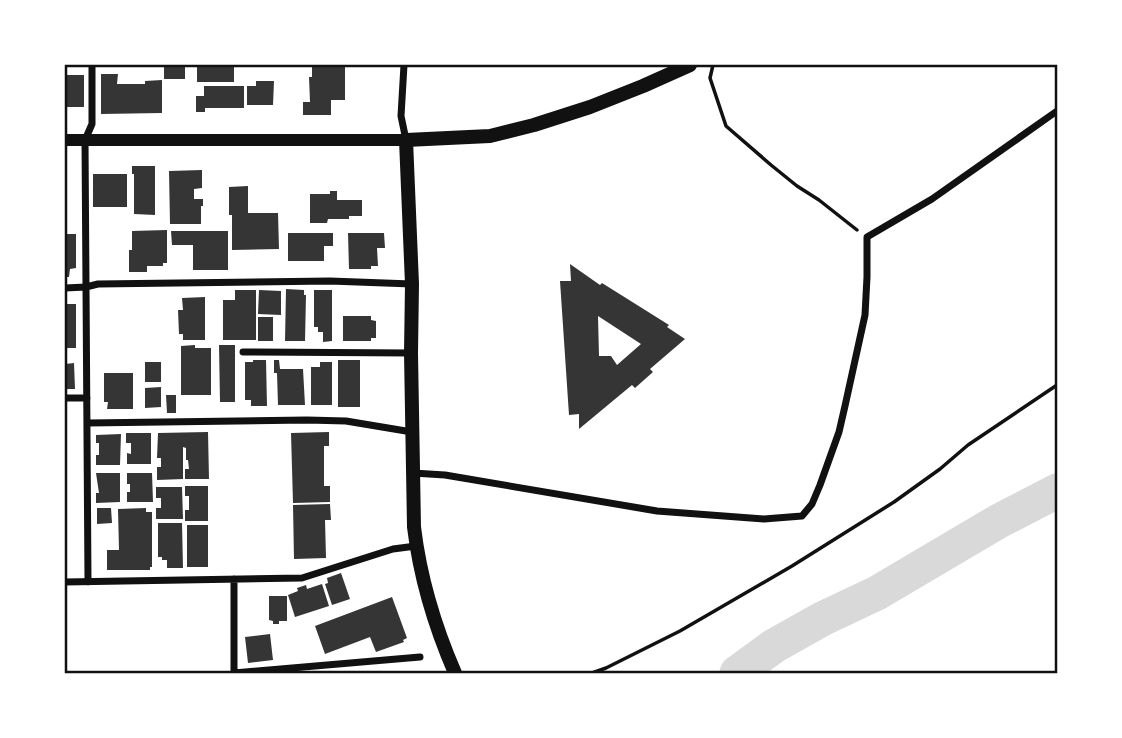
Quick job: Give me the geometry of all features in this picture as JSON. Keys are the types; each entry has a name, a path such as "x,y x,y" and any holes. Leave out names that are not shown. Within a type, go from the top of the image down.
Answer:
{"main road":[{"path":"455,673 430,607 416,546 412,284 406,140 489,136 534,125 590,107 690,65"}],"street":[{"path":"88,582 85,140 92,124 92,65"},
{"path":"65,140 406,140 401,116 404,65"},
{"path":"413,473 445,475 657,511 764,519 802,516 812,504 839,432 865,315 867,237 932,199 1057,111"},
{"path":"65,288 99,284 303,281 412,284"},
{"path":"243,352 411,354"},
{"path":"65,398 87,398"},
{"path":"88,423 346,421 413,432"},
{"path":"65,582 302,578 393,549 416,546"},
{"path":"234,579 234,673 420,657"}],"path":[{"path":"712,65 710,78 726,126 788,179 867,237"},
{"path":"592,673 680,631 792,566 894,502 968,445 1057,385"}],"building":[{"path":"164,65 185,65 185,79 164,79"},
{"path":"197,65 234,65 234,82 197,82"},
{"path":"312,65 345,65 345,100 331,100 331,115 303,115 303,102 310,102 309,77 312,77"},
{"path":"101,74 118,74 117,84 145,84 145,81 162,80 162,113 101,114"},
{"path":"65,75 84,75 84,107 65,107"},
{"path":"256,81 274,81 273,105 247,105 247,86 256,86"},
{"path":"204,86 244,86 244,108 205,108 205,112 196,112 196,96 204,96"},
{"path":"132,166 155,166 155,215 134,214"},
{"path":"202,170 202,188 194,189 194,199 203,199 201,224 170,224 169,171"},
{"path":"93,174 127,174 127,207 93,207"},
{"path":"248,186 248,213 278,213 279,249 232,250 229,187"},
{"path":"330,191 337,191 337,200 362,200 362,216 328,219 327,223 310,223 310,194 330,194"},
{"path":"167,230 167,263 163,263 163,266 147,266 147,272 129,272 132,231"},
{"path":"171,231 228,231 228,270 193,270 193,245 172,245"},
{"path":"288,233 333,233 333,246 324,246 324,261 288,261"},
{"path":"348,233 384,233 385,248 377,248 378,266 371,266 371,269 349,269"},
{"path":"65,234 76,234 76,268 70,269 69,277 65,277"},
{"path":"570,264 600,285 602,283 669,325 667,327 685,339 650,369 653,372 635,388 632,385 579,429 579,414 569,415 560,281 571,281","holes":["598,316 641,344 617,365 611,356 599,356"]},
{"path":"286,289 304,290 306,295 305,341 285,341"},
{"path":"235,290 256,290 256,340 223,340 223,300 235,300"},
{"path":"259,290 281,291 281,315 258,314"},
{"path":"314,290 332,290 332,341 323,342 323,332 318,332 318,327 314,327"},
{"path":"205,297 205,340 183,340 183,334 179,334 178,310 183,310 182,298"},
{"path":"65,304 76,304 76,348 65,348"},
{"path":"343,316 371,316 371,320 376,321 376,338 371,338 371,341 343,341"},
{"path":"258,317 273,317 273,341 258,341"},
{"path":"195,345 195,348 211,348 211,395 181,395 181,346"},
{"path":"219,345 235,345 235,402 220,402"},
{"path":"266,360 267,406 251,406 251,400 245,400 245,362"},
{"path":"274,360 279,360 280,369 303,369 305,405 278,405"},
{"path":"338,360 360,360 360,407 338,407"},
{"path":"145,362 161,362 161,382 145,382"},
{"path":"320,362 332,362 332,405 311,405 311,367 320,367"},
{"path":"74,363 75,389 65,389 65,364"},
{"path":"104,373 133,373 133,409 107,409 108,402 104,402"},
{"path":"161,387 161,407 145,408 145,388"},
{"path":"166,395 176,395 176,413 167,413"},
{"path":"208,432 209,479 185,479 185,469 189,469 186,448 183,447 183,479 157,480 157,467 161,467 161,458 157,458 158,433"},
{"path":"329,432 329,446 324,446 324,486 330,486 330,502 293,503 291,433"},
{"path":"126,433 151,433 151,464 127,464 131,443 126,443"},
{"path":"121,434 120,465 96,465 99,443 96,443 96,435"},
{"path":"96,473 120,473 120,502 96,503 96,493 99,493"},
{"path":"127,473 152,473 153,502 127,502 130,484 127,484"},
{"path":"185,486 208,486 208,521 185,521 185,510 189,510 189,496 185,496"},
{"path":"156,487 182,487 183,519 156,519 156,508 161,508 161,498 156,498"},
{"path":"330,504 331,520 325,520 326,558 294,559 293,505"},
{"path":"97,508 111,508 112,523 97,524"},
{"path":"146,508 146,512 152,512 152,567 150,570 107,570 107,550 119,550 118,509"},
{"path":"158,523 182,523 183,568 167,568 167,560 158,557"},
{"path":"187,525 208,525 208,567 187,567"},
{"path":"341,573 350,599 332,605 325,584 328,583 327,578"},
{"path":"322,584 329,606 295,617 288,595 306,585 307,589"},
{"path":"269,596 287,596 287,621 273,624 273,621 269,620"},
{"path":"392,597 407,638 404,642 376,652 370,637 325,654 315,626"},
{"path":"270,634 273,660 248,663 245,637"}],"waterway":[{"path":"737,673 774,646 877,593 999,521 1057,491"}]}
